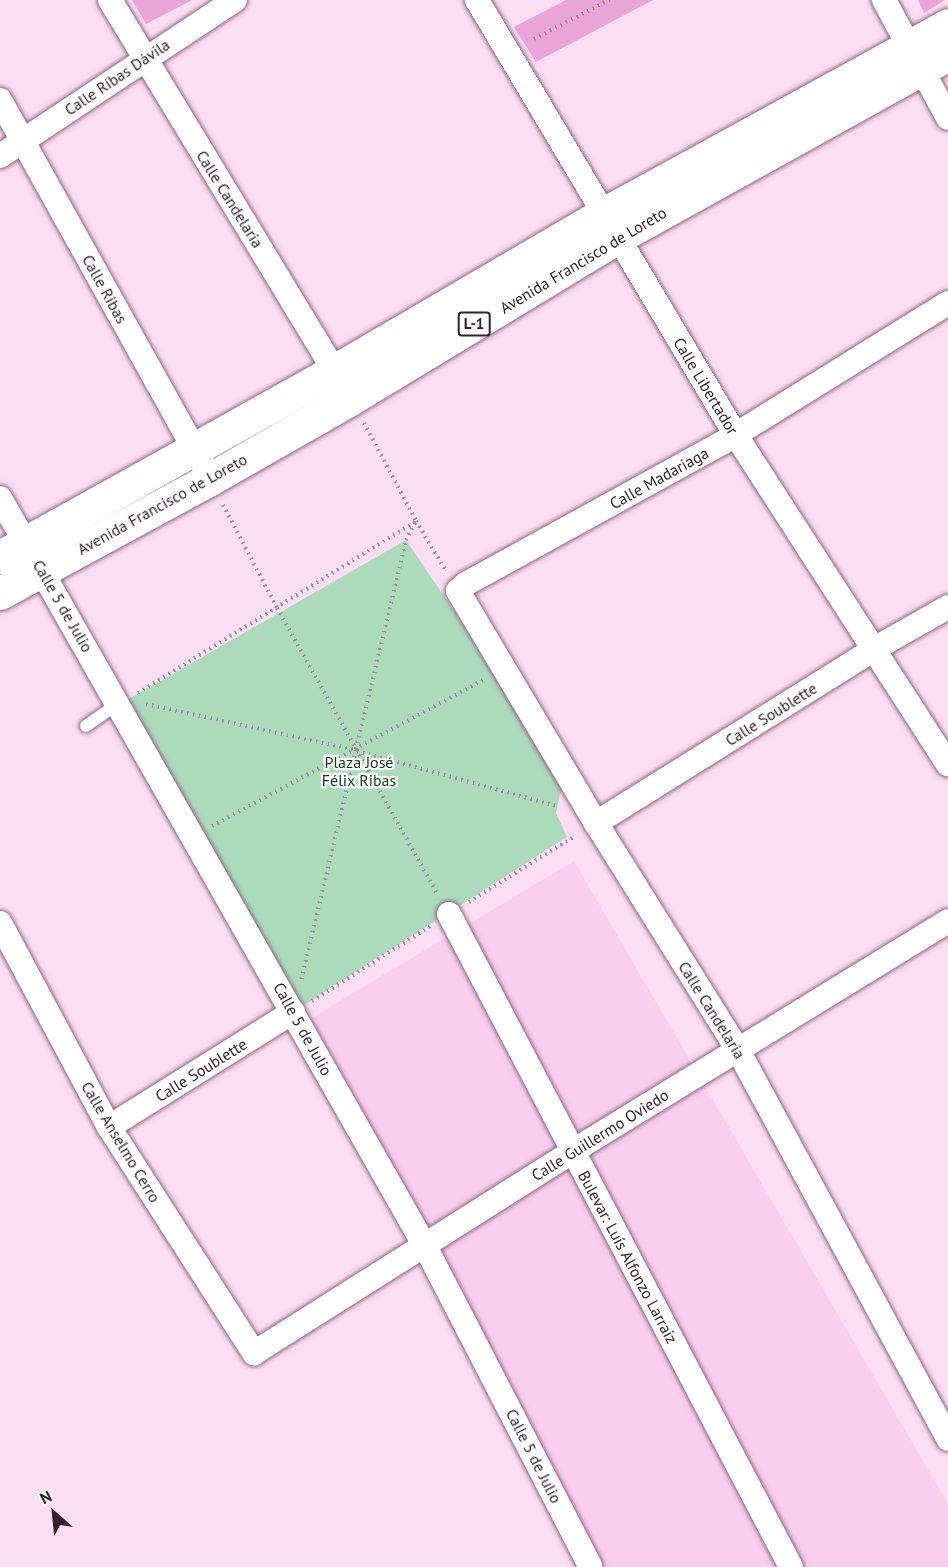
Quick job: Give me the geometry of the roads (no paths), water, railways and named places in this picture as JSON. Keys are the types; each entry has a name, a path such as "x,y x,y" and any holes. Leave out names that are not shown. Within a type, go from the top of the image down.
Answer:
{"main road":[{"name":"Avenida Francisco de Loreto","path":"22,556 214,487 611,225 926,56 948,25"},
{"name":"Avenida Francisco de Loreto","path":"0,593 22,556 195,450 349,396"}],"street":[{"name":"Calle Candelaria","path":"110,0 349,396"},
{"name":"Calle Ríbas Dávila","path":"0,156 235,0"},
{"name":"Calle Libertador","path":"477,0 735,434 948,764"},
{"path":"884,0 926,56 948,118"},
{"name":"Calle Ribas","path":"0,100 214,487"},
{"name":"Calle Madariaga","path":"458,591 467,583 735,434 948,303"},
{"name":"Calle 5 de Julio","path":"0,498 22,556 131,700 294,1012 425,1246 591,1567"},
{"name":"Calle Candelaria","path":"458,591 596,823 738,1050 948,1439"},
{"name":"Calle Soublette","path":"596,823 874,649 948,607"},
{"name":"Bulevar: Luís Alfonzo Larraiz","path":"448,914 791,1567"},
{"name":"Calle Guillermo Oviedo","path":"254,1353 573,1151 948,921"},
{"name":"Calle Anselmo Cerro","path":"0,923 110,1127 254,1353"},
{"name":"Calle Soublette","path":"110,1127 294,1012"}],"lane":[{"path":"86,726 131,700"}],"park label":[{"name":"Plaza José Félix Ribas","path":"359,771"}]}
